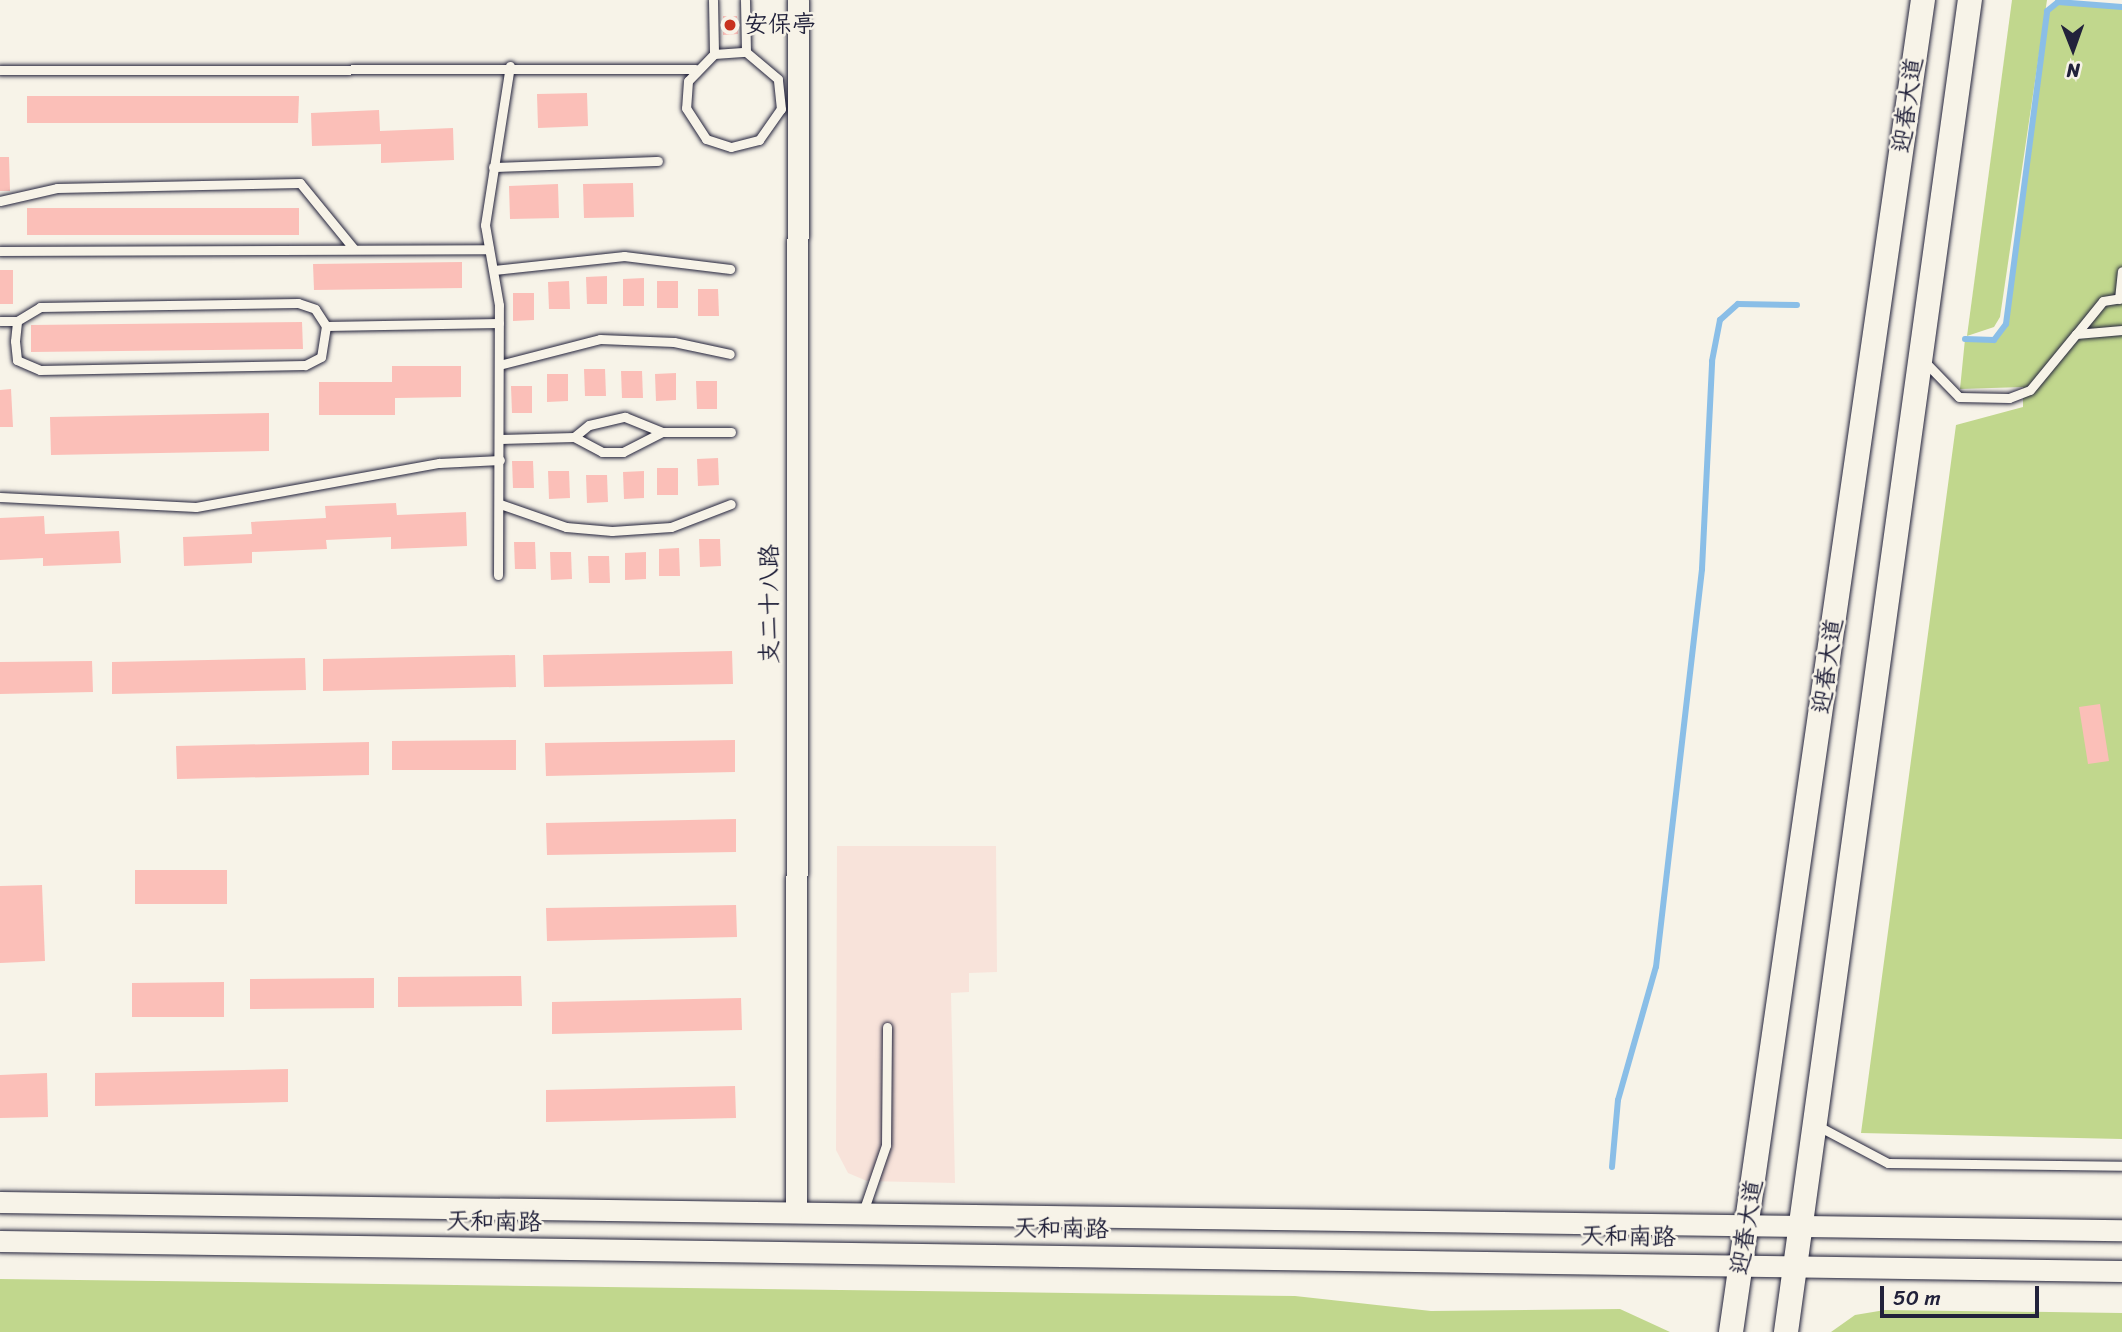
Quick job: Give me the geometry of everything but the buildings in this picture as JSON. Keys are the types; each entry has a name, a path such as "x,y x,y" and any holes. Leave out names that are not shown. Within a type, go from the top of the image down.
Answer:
{"main road":[{"name":"迎春大道","path":"1731,1332 1749,1223 1923,0"},
{"name":"迎春大道","path":"1787,1332 1970,0"}],"street":[{"name":"支二十八路","path":"796,1208 797,0"},
{"name":"天和南路","path":"0,1202 796,1208 2122,1230"},
{"name":"天和南路","path":"0,1241 2122,1271"}],"lane":[{"path":"713,0 714,54"},
{"path":"745,0 746,52"},
{"path":"746,52 770,66 782,94 770,131 746,145 718,145 690,121 685,94 695,69 714,54 746,52"},
{"path":"0,70 510,66 695,69"},
{"path":"498,575 499,323 494,270 485,225 510,66"},
{"path":"493,167 658,161"},
{"path":"0,201 57,188 300,183 354,249"},
{"path":"0,251 489,249"},
{"path":"494,270 624,256 730,269"},
{"path":"1921,357 1959,397 2009,398 2030,390 2103,302 2121,299 2122,271"},
{"path":"0,321 17,321 40,307 298,303 315,309 326,327 321,357 305,365 40,370 17,360 17,321"},
{"path":"326,327 499,323"},
{"path":"2076,334 2122,330"},
{"path":"499,365 600,340 674,342 730,354"},
{"path":"573,437 589,425 625,417 662,432 731,432"},
{"path":"500,439 573,437 601,452 622,452 662,432"},
{"path":"0,497 196,507 439,463 500,460"},
{"path":"500,504 566,527 612,531 692,523 731,504"},
{"path":"864,1209 886,1145 887,1027"},
{"path":"1815,1125 1888,1163 2122,1166"}],"shaded area":[{"path":"837,846 996,846 997,972 969,973 969,992 951,993 955,1183 867,1181 848,1173 836,1150"}],"green space":[{"path":"2012,0 2047,0 2000,317 1994,327 1967,336"},
{"path":"2058,2 2122,7 2122,1139 1861,1133 1956,425 2023,407 2023,387 1960,389 1965,339 1994,340 2006,324 2043,32 2047,11"},
{"path":"0,1279 1295,1296 1431,1311 1620,1309 1670,1332 0,1332"},
{"path":"1885,1310 2122,1313 2122,1332 1831,1332 1855,1315"}],"waterway":[{"path":"1965,339 1994,340 2006,324 2047,11 2058,2 2122,7"},
{"path":"1612,1167 1618,1100 1656,967 1702,569 1712,361 1720,320 1738,304 1797,305"}],"place":[{"name":"安保亭","path":"730,25"}]}
